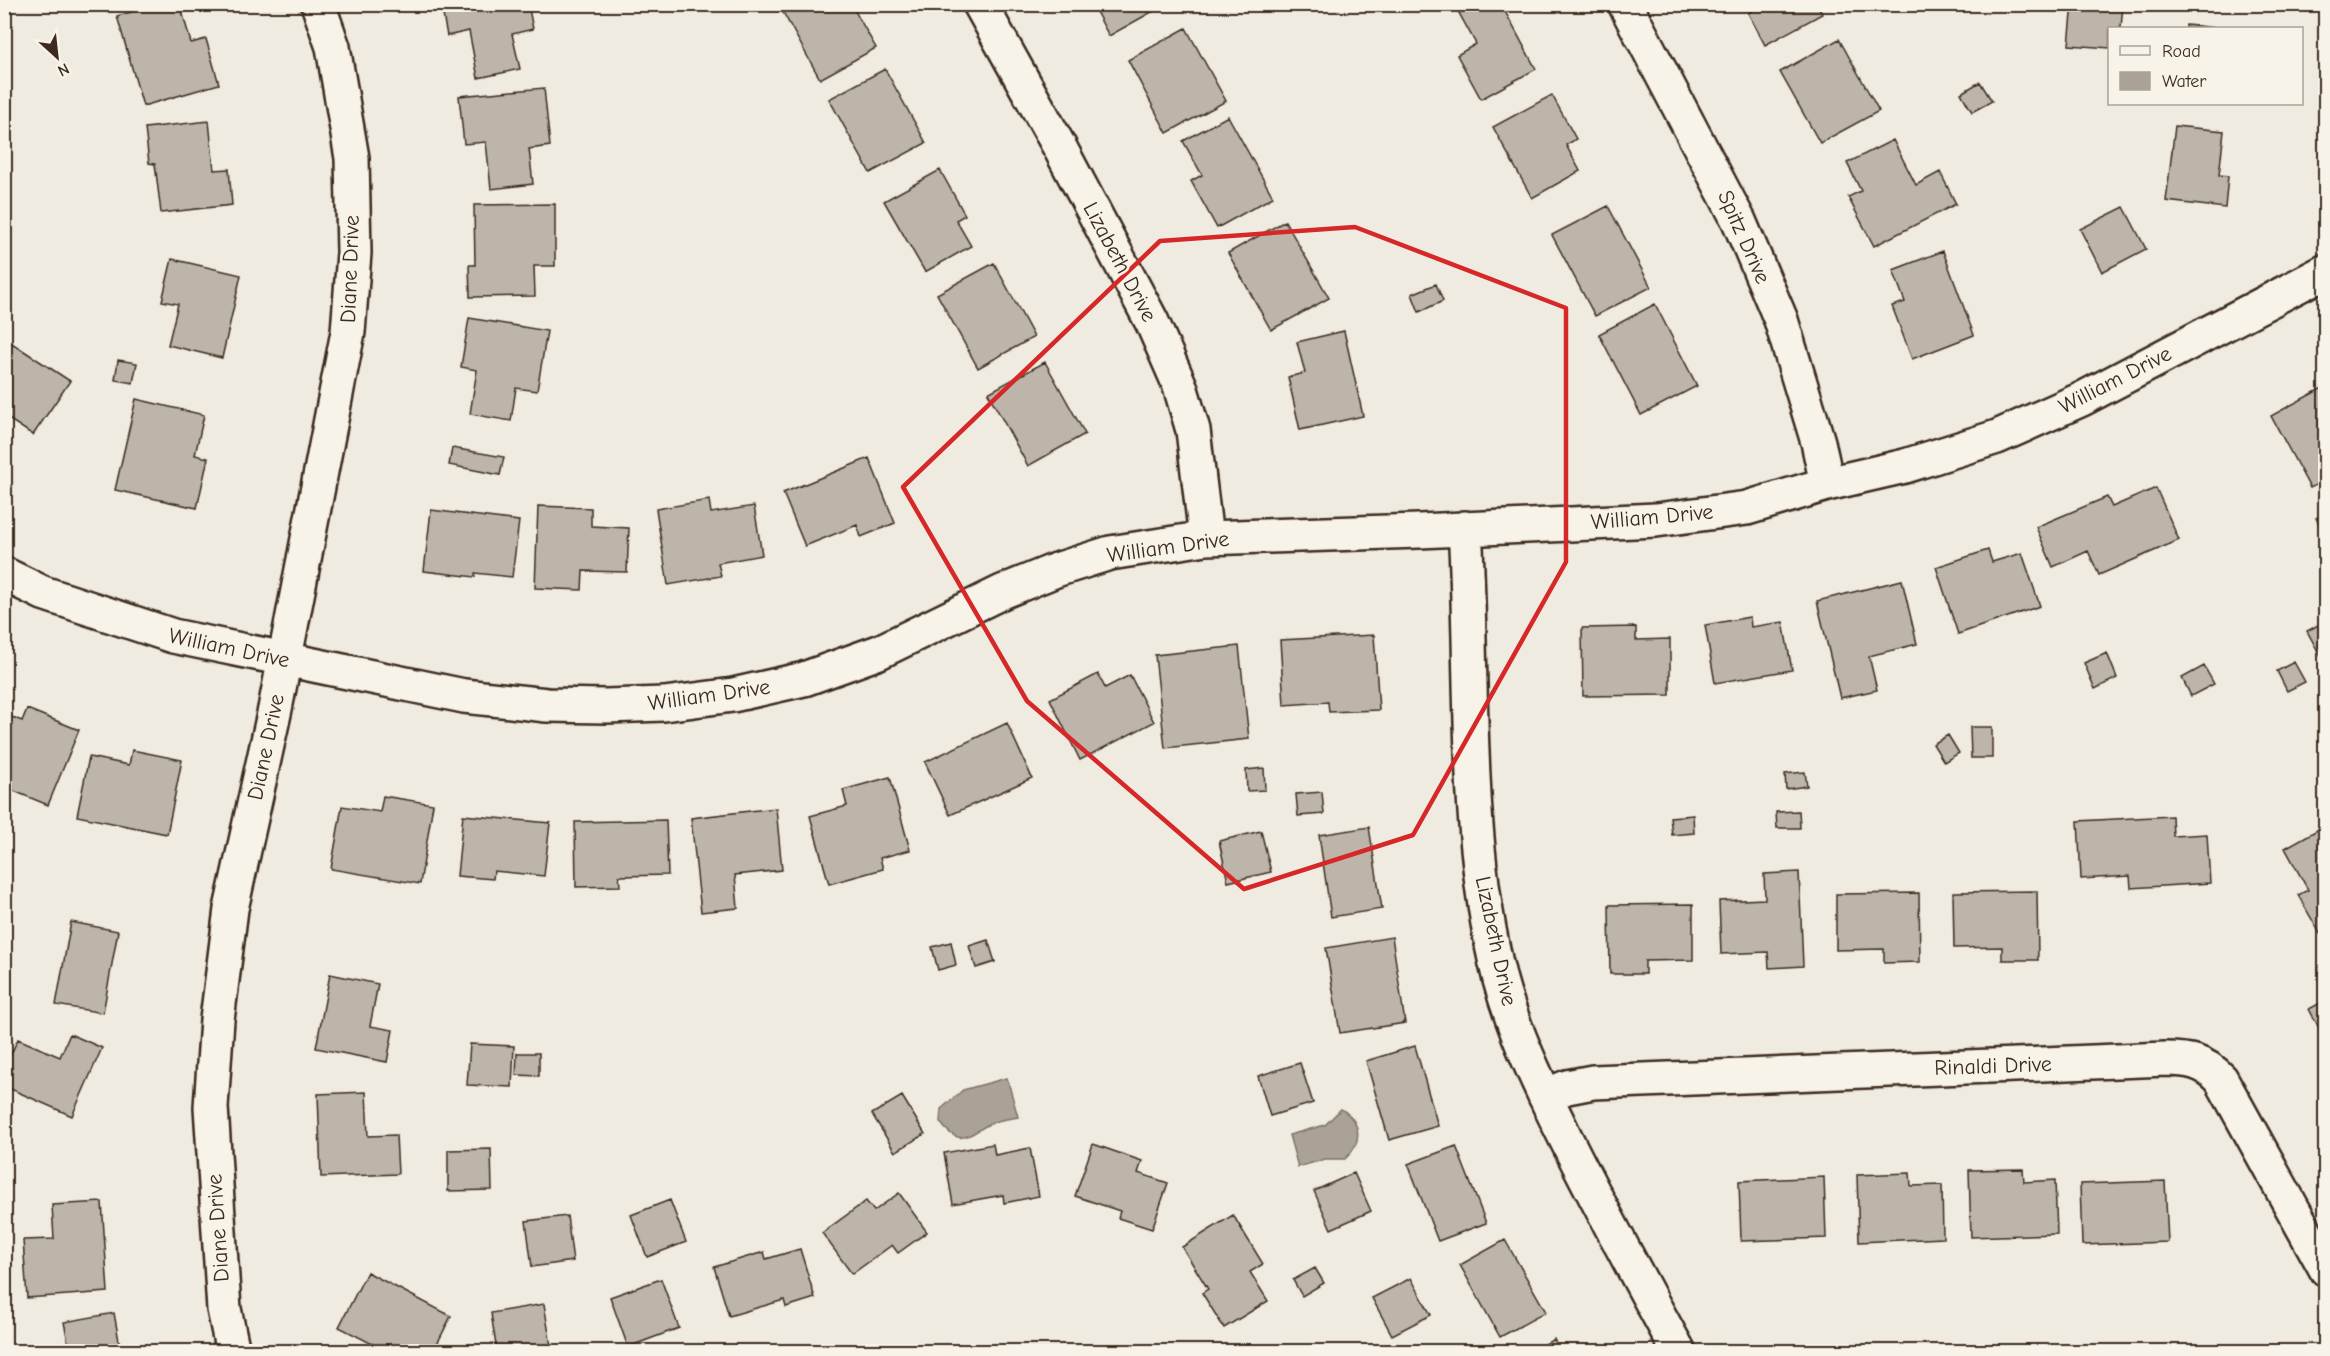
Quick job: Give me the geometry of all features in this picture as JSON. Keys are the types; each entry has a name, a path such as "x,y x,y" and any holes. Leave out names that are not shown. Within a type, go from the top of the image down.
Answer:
{"street":[{"name":"Diane Drive","path":"233,1352 224,1309 211,1107 216,1020 231,909 275,709 348,332 354,253 352,158 333,47 318,4"},
{"name":"Lizabeth Drive","path":"980,4 1147,312 1180,386 1193,430 1206,538"},
{"name":"Spitz Drive","path":"1625,4 1739,221 1781,320 1818,442 1827,484"},
{"name":"William Drive","path":"4,574 43,593 173,636 464,696 547,705 606,706 664,704 733,695 804,679 879,652 1002,592 1056,570 1110,553 1206,538 1656,520 1747,508 1827,484 1905,466 1997,436 2082,399 2325,271"},
{"name":"Lizabeth Drive","path":"1465,528 1473,763 1481,866 1500,979 1509,1010 1545,1096 1597,1202 1678,1352"},
{"name":"Rinaldi Drive","path":"1545,1096 1567,1087 1593,1082 2166,1059 2200,1063 2211,1069 2221,1079 2325,1269"}],"highlighted area":[{"path":"1355,227 1566,308 1566,562 1413,835 1244,889 1027,701 903,487 1160,241"}],"water":[{"path":"1007,1078 1018,1117 992,1123 963,1137 953,1135 940,1122 941,1109 963,1090"},
{"path":"1341,1109 1353,1120 1358,1133 1351,1153 1345,1159 1325,1159 1298,1167 1289,1135 1325,1125"}],"building":[{"path":"158,4 180,4 191,43 206,39 219,84 143,106 117,16"},
{"path":"441,4 528,4 533,29 512,34 520,69 478,78 469,31 447,36"},
{"path":"851,4 876,48 820,79 779,5"},
{"path":"1092,4 1166,4 1109,36"},
{"path":"1475,4 1501,4 1536,69 1481,99 1457,55 1476,44 1459,13"},
{"path":"1754,4 1817,4 1822,14 1765,45 1748,13 1756,9"},
{"path":"2073,4 2123,4 2121,27 2108,27 2108,48 2069,45"},
{"path":"1186,28 1226,101 1167,133 1128,60"},
{"path":"1839,39 1879,111 1820,143 1780,72"},
{"path":"885,69 926,143 870,173 829,99"},
{"path":"1980,82 1992,101 1972,112 1961,93"},
{"path":"544,88 550,146 529,149 533,184 491,189 486,142 464,144 459,96"},
{"path":"1552,95 1576,139 1566,145 1580,171 1532,198 1493,127"},
{"path":"1228,116 1273,197 1217,228 1191,181 1202,175 1183,141"},
{"path":"209,121 214,170 229,169 232,205 161,213 155,164 149,163 145,128"},
{"path":"2175,126 2224,131 2219,175 2228,176 2225,208 2166,201"},
{"path":"1893,140 1916,185 1940,172 1956,204 1874,246 1848,197 1861,191 1847,163"},
{"path":"940,170 965,215 956,220 971,246 925,272 884,201"},
{"path":"555,204 555,266 534,266 535,296 470,297 469,265 475,265 474,205"},
{"path":"1608,206 1651,287 1595,316 1552,235"},
{"path":"2124,207 2146,249 2102,272 2080,229"},
{"path":"1285,221 1329,298 1271,330 1228,253"},
{"path":"1943,251 1974,335 1912,359 1892,306 1905,302 1893,270"},
{"path":"172,259 241,275 222,358 168,345 178,304 162,301"},
{"path":"994,263 1034,337 978,368 937,294"},
{"path":"1436,284 1443,301 1419,312 1412,294"},
{"path":"1655,304 1697,386 1641,415 1599,334"},
{"path":"469,318 547,331 537,391 516,388 511,421 470,414 477,370 461,367"},
{"path":"1344,331 1363,416 1300,430 1288,377 1305,373 1297,342"},
{"path":"4,338 70,381 33,435 4,416"},
{"path":"118,360 137,363 133,383 115,380"},
{"path":"1045,362 1085,434 1028,466 988,393"},
{"path":"2326,386 2326,480 2310,488 2271,416"},
{"path":"136,399 204,415 195,455 208,458 197,508 115,490"},
{"path":"452,448 504,457 500,475 449,465"},
{"path":"869,458 895,523 861,537 857,525 805,546 783,493"},
{"path":"2156,488 2179,540 2099,575 2088,551 2053,567 2036,527 2107,497 2112,507"},
{"path":"709,500 711,513 754,506 762,555 718,563 721,576 668,585 656,509"},
{"path":"538,506 591,508 591,526 629,528 627,572 583,571 582,590 535,588"},
{"path":"431,510 519,521 512,577 475,573 475,577 424,571"},
{"path":"2326,513 2326,536 2316,518"},
{"path":"1988,550 1992,562 2022,553 2040,606 1958,634 1936,567"},
{"path":"1902,580 1917,644 1869,656 1877,690 1840,698 1817,601"},
{"path":"1750,617 1751,627 1783,622 1792,670 1715,683 1705,625"},
{"path":"2326,621 2326,666 2307,631"},
{"path":"1636,627 1636,640 1670,639 1670,695 1583,696 1582,628"},
{"path":"1374,635 1379,710 1329,712 1328,702 1284,705 1280,640"},
{"path":"1239,646 1249,739 1165,748 1155,655"},
{"path":"2107,653 2117,678 2095,689 2084,663"},
{"path":"2294,662 2305,682 2287,691 2277,671"},
{"path":"2204,666 2214,684 2191,696 2182,678"},
{"path":"1098,674 1105,688 1130,675 1154,722 1080,760 1050,699"},
{"path":"27,709 79,730 48,805 4,787 4,714 22,721"},
{"path":"1007,723 1032,778 950,815 925,762"},
{"path":"1970,727 1992,727 1992,758 1971,758"},
{"path":"1948,735 1959,753 1944,762 1933,744"},
{"path":"132,750 182,760 167,834 77,816 89,757 129,765"},
{"path":"1264,768 1265,790 1247,791 1246,770"},
{"path":"1805,772 1807,786 1786,789 1785,774"},
{"path":"890,777 910,850 880,858 883,869 829,884 810,816 847,806 843,790"},
{"path":"1322,792 1324,814 1298,816 1296,794"},
{"path":"383,796 433,804 420,884 331,869 342,806 380,812"},
{"path":"776,808 782,870 735,875 738,908 701,912 691,818"},
{"path":"1799,811 1800,828 1777,828 1776,812"},
{"path":"463,815 550,823 544,876 494,871 493,879 457,876"},
{"path":"1693,815 1694,833 1672,835 1670,817"},
{"path":"2172,816 2173,836 2207,834 2210,883 2131,888 2130,876 2081,879 2078,821"},
{"path":"666,820 668,875 619,876 620,886 576,887 575,822"},
{"path":"2326,825 2326,944 2298,895 2308,890 2285,848"},
{"path":"1369,827 1382,909 1331,917 1319,835"},
{"path":"1261,831 1271,872 1228,882 1219,841"},
{"path":"1799,872 1803,966 1769,968 1768,952 1721,954 1719,901 1765,899 1764,874"},
{"path":"2037,891 2038,960 2002,960 2002,947 1954,948 1953,892"},
{"path":"4,893 11,895 4,919"},
{"path":"1919,893 1920,962 1884,963 1884,949 1836,950 1836,894"},
{"path":"1693,904 1693,960 1645,961 1645,974 1610,974 1609,905"},
{"path":"71,922 118,931 103,1013 56,1005"},
{"path":"1392,937 1405,1023 1340,1033 1326,948"},
{"path":"988,940 995,962 976,968 969,946"},
{"path":"951,942 956,965 938,970 932,947"},
{"path":"330,974 378,984 370,1026 393,1030 387,1062 316,1048"},
{"path":"2326,1000 2326,1041 2309,1009"},
{"path":"70,1034 102,1048 72,1116 4,1086 4,1069 18,1039 60,1057"},
{"path":"470,1044 514,1046 512,1087 467,1085"},
{"path":"1415,1046 1438,1126 1389,1140 1366,1061"},
{"path":"517,1053 539,1053 539,1076 516,1075"},
{"path":"1300,1063 1313,1103 1270,1116 1258,1076"},
{"path":"366,1092 368,1136 396,1135 398,1174 321,1177 318,1094"},
{"path":"902,1096 925,1134 895,1152 872,1114"},
{"path":"993,1144 995,1155 1030,1148 1039,1196 1004,1203 1003,1195 953,1204 944,1153"},
{"path":"1093,1144 1142,1161 1138,1173 1168,1183 1152,1229 1118,1218 1120,1211 1075,1196"},
{"path":"1456,1146 1486,1223 1438,1241 1408,1164"},
{"path":"491,1149 492,1190 448,1191 448,1150"},
{"path":"2023,1169 2024,1182 2055,1180 2057,1234 1971,1237 1969,1170"},
{"path":"1354,1173 1371,1211 1331,1229 1314,1191"},
{"path":"1910,1173 1911,1186 1942,1185 1943,1238 1859,1242 1857,1175"},
{"path":"1824,1177 1826,1238 1741,1241 1739,1181"},
{"path":"2165,1181 2168,1242 2082,1245 2080,1184"},
{"path":"899,1193 927,1232 898,1253 892,1245 852,1274 822,1233 866,1201 874,1211"},
{"path":"670,1200 686,1242 647,1257 631,1215"},
{"path":"102,1202 108,1292 27,1298 23,1240 54,1239 52,1205"},
{"path":"1233,1215 1263,1264 1250,1272 1268,1301 1224,1328 1202,1293 1208,1289 1182,1247"},
{"path":"567,1216 573,1261 532,1267 526,1221"},
{"path":"1505,1240 1546,1312 1500,1337 1460,1265"},
{"path":"800,1249 815,1298 786,1307 784,1300 729,1316 714,1267 764,1252 766,1259"},
{"path":"1315,1268 1324,1283 1302,1296 1293,1280"},
{"path":"367,1272 451,1316 433,1352 399,1352 386,1345 384,1350 339,1327"},
{"path":"1411,1278 1431,1315 1392,1335 1372,1298"},
{"path":"661,1279 679,1328 628,1347 610,1297"},
{"path":"544,1304 552,1352 497,1352 491,1313"},
{"path":"114,1313 121,1352 70,1352 64,1322"},
{"path":"1554,1339 1561,1352 1531,1352"}]}
